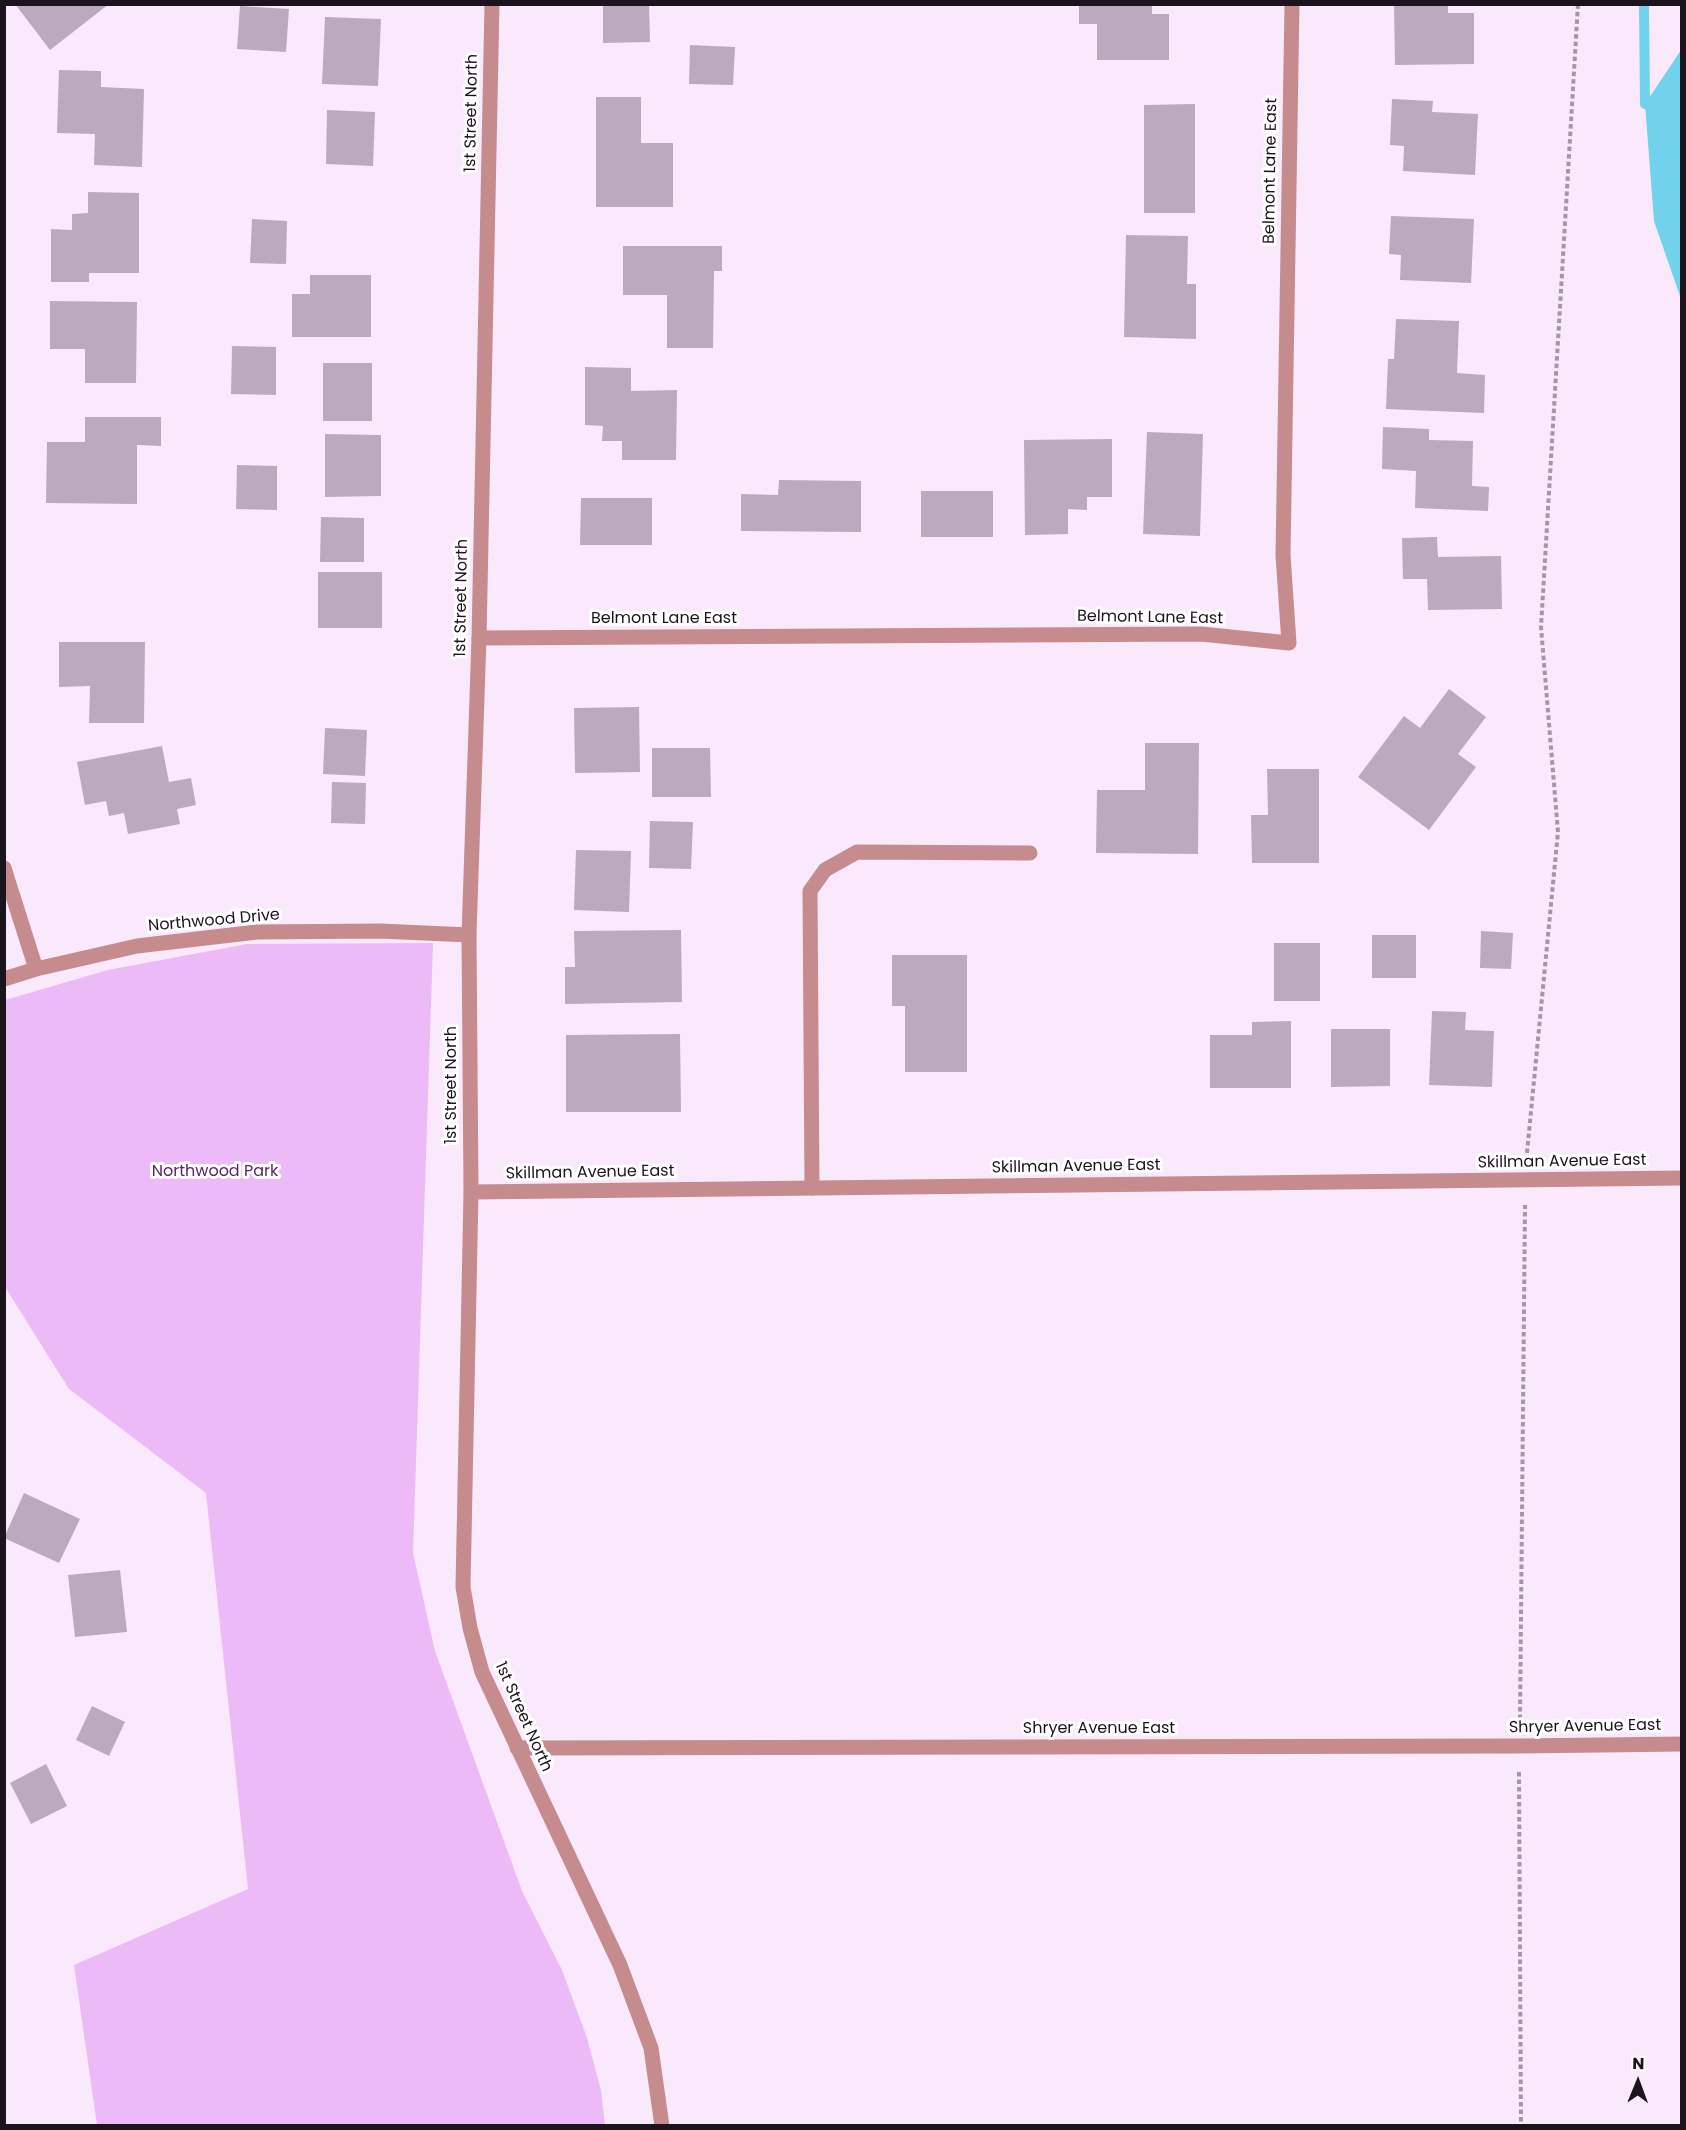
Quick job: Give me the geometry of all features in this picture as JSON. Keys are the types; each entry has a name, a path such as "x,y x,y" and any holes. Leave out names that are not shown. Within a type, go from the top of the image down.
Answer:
{"street":[{"name":"1st Street North","path":"492,4 479,638 470,935 471,1192 463,1587 470,1628 482,1672 620,1965 651,2048 662,2126"},
{"name":"Belmont Lane East","path":"479,638 1201,634 1289,643 1283,555 1292,4"},
{"path":"812,1188 810,891 825,870 857,852 1030,853"},
{"path":"4,868 36,969 4,979"},
{"name":"Northwood Drive","path":"36,969 137,946 257,932 380,931 470,935"},
{"name":"Skillman Avenue East","path":"471,1192 1682,1178"},
{"name":"Shryer Avenue East","path":"517,1748 1682,1744"}],"path":[{"path":"1521,2126 1519,1746 1525,1180 1558,832 1541,627 1578,4"}],"green space":[{"name":"Northwood Park","path":"433,943 413,1553 435,1651 522,1891 562,1970 587,2038 601,2090 605,2125 97,2125 74,1965 248,1889 206,1493 69,1389 5,1287 5,1000 108,970 247,944"}],"water":[{"path":"1681,50 1681,299 1654,221 1645,104"}],"building":[{"path":"15,4 109,4 50,50"},
{"path":"603,4 649,4 650,42 603,43"},
{"path":"1079,4 1152,4 1152,14 1169,14 1169,60 1097,60 1097,24 1079,24"},
{"path":"1394,4 1448,4 1448,13 1474,13 1474,64 1395,65"},
{"path":"240,6 289,9 286,52 237,49"},
{"path":"325,17 381,19 378,86 322,84"},
{"path":"690,45 735,47 733,85 689,84"},
{"path":"59,70 101,71 101,87 144,89 142,167 94,165 95,134 57,133"},
{"path":"596,97 641,97 641,143 673,143 673,207 596,207"},
{"path":"1392,99 1433,101 1432,112 1478,114 1475,175 1403,171 1404,146 1390,145"},
{"path":"1195,104 1195,213 1144,213 1144,105"},
{"path":"327,110 375,112 373,166 326,164"},
{"path":"88,192 139,193 139,273 89,273 89,282 51,282 51,229 72,230 72,214 88,213"},
{"path":"1391,216 1474,219 1471,283 1400,280 1401,255 1389,254"},
{"path":"252,219 287,221 286,264 250,263"},
{"path":"1126,235 1188,236 1187,284 1196,284 1196,339 1124,337"},
{"path":"623,246 722,246 722,271 714,271 713,348 667,348 667,295 623,295"},
{"path":"310,275 371,275 371,337 292,337 292,294 310,294"},
{"path":"50,301 137,302 136,383 85,383 85,349 50,349"},
{"path":"1396,319 1459,321 1457,373 1485,375 1484,413 1386,409 1388,359 1394,359"},
{"path":"232,346 276,347 276,395 231,394"},
{"path":"323,363 372,363 372,421 323,421"},
{"path":"585,367 631,368 631,391 677,390 676,460 622,460 622,441 602,441 603,426 585,425"},
{"path":"85,417 161,417 161,446 137,445 137,504 46,503 47,442 85,442"},
{"path":"1383,427 1429,429 1429,440 1473,441 1472,486 1489,487 1488,511 1415,508 1416,471 1382,469"},
{"path":"1147,432 1203,434 1200,536 1143,534"},
{"path":"325,434 381,435 381,496 325,497"},
{"path":"1112,439 1112,497 1087,497 1087,510 1068,509 1068,534 1025,535 1024,440"},
{"path":"237,465 277,466 277,510 236,509"},
{"path":"779,480 861,481 861,532 741,531 741,494 778,495"},
{"path":"921,491 993,491 993,537 921,537"},
{"path":"581,498 652,498 652,545 580,545"},
{"path":"321,517 364,518 364,562 320,562"},
{"path":"1437,537 1438,557 1501,556 1502,609 1428,610 1427,579 1403,579 1402,538"},
{"path":"318,572 382,572 382,628 318,628"},
{"path":"59,642 145,642 144,723 89,723 90,686 59,687"},
{"path":"1449,689 1486,717 1458,754 1476,767 1429,830 1358,777 1404,716 1420,728"},
{"path":"639,707 640,772 575,773 574,708"},
{"path":"325,728 367,730 365,776 323,774"},
{"path":"1145,743 1199,743 1198,854 1096,853 1097,790 1145,790"},
{"path":"162,746 169,782 191,778 196,805 177,809 180,824 128,834 124,813 109,816 106,801 85,805 77,762"},
{"path":"652,748 710,748 711,797 652,797"},
{"path":"1267,769 1319,769 1319,863 1252,863 1251,815 1268,815"},
{"path":"332,782 366,783 365,824 331,823"},
{"path":"650,821 693,822 691,869 649,868"},
{"path":"576,850 631,851 629,912 574,910"},
{"path":"681,930 682,1002 565,1004 565,967 575,967 574,931"},
{"path":"1481,931 1513,933 1511,969 1480,968"},
{"path":"1372,935 1416,935 1416,978 1372,978"},
{"path":"1274,943 1320,943 1320,1001 1274,1001"},
{"path":"892,955 967,955 967,1072 905,1072 905,1006 892,1006"},
{"path":"1432,1011 1466,1012 1465,1030 1494,1031 1492,1087 1429,1085"},
{"path":"1291,1021 1291,1088 1210,1088 1210,1035 1252,1035 1252,1022"},
{"path":"1331,1029 1390,1029 1390,1086 1331,1087"},
{"path":"680,1034 681,1112 566,1112 566,1035"},
{"path":"24,1493 80,1519 59,1563 4,1538"},
{"path":"120,1570 127,1632 75,1637 68,1575"},
{"path":"92,1706 125,1722 109,1756 76,1740"},
{"path":"46,1764 67,1806 31,1824 10,1783"}],"waterway":[{"path":"1644,4 1645,104"}]}
